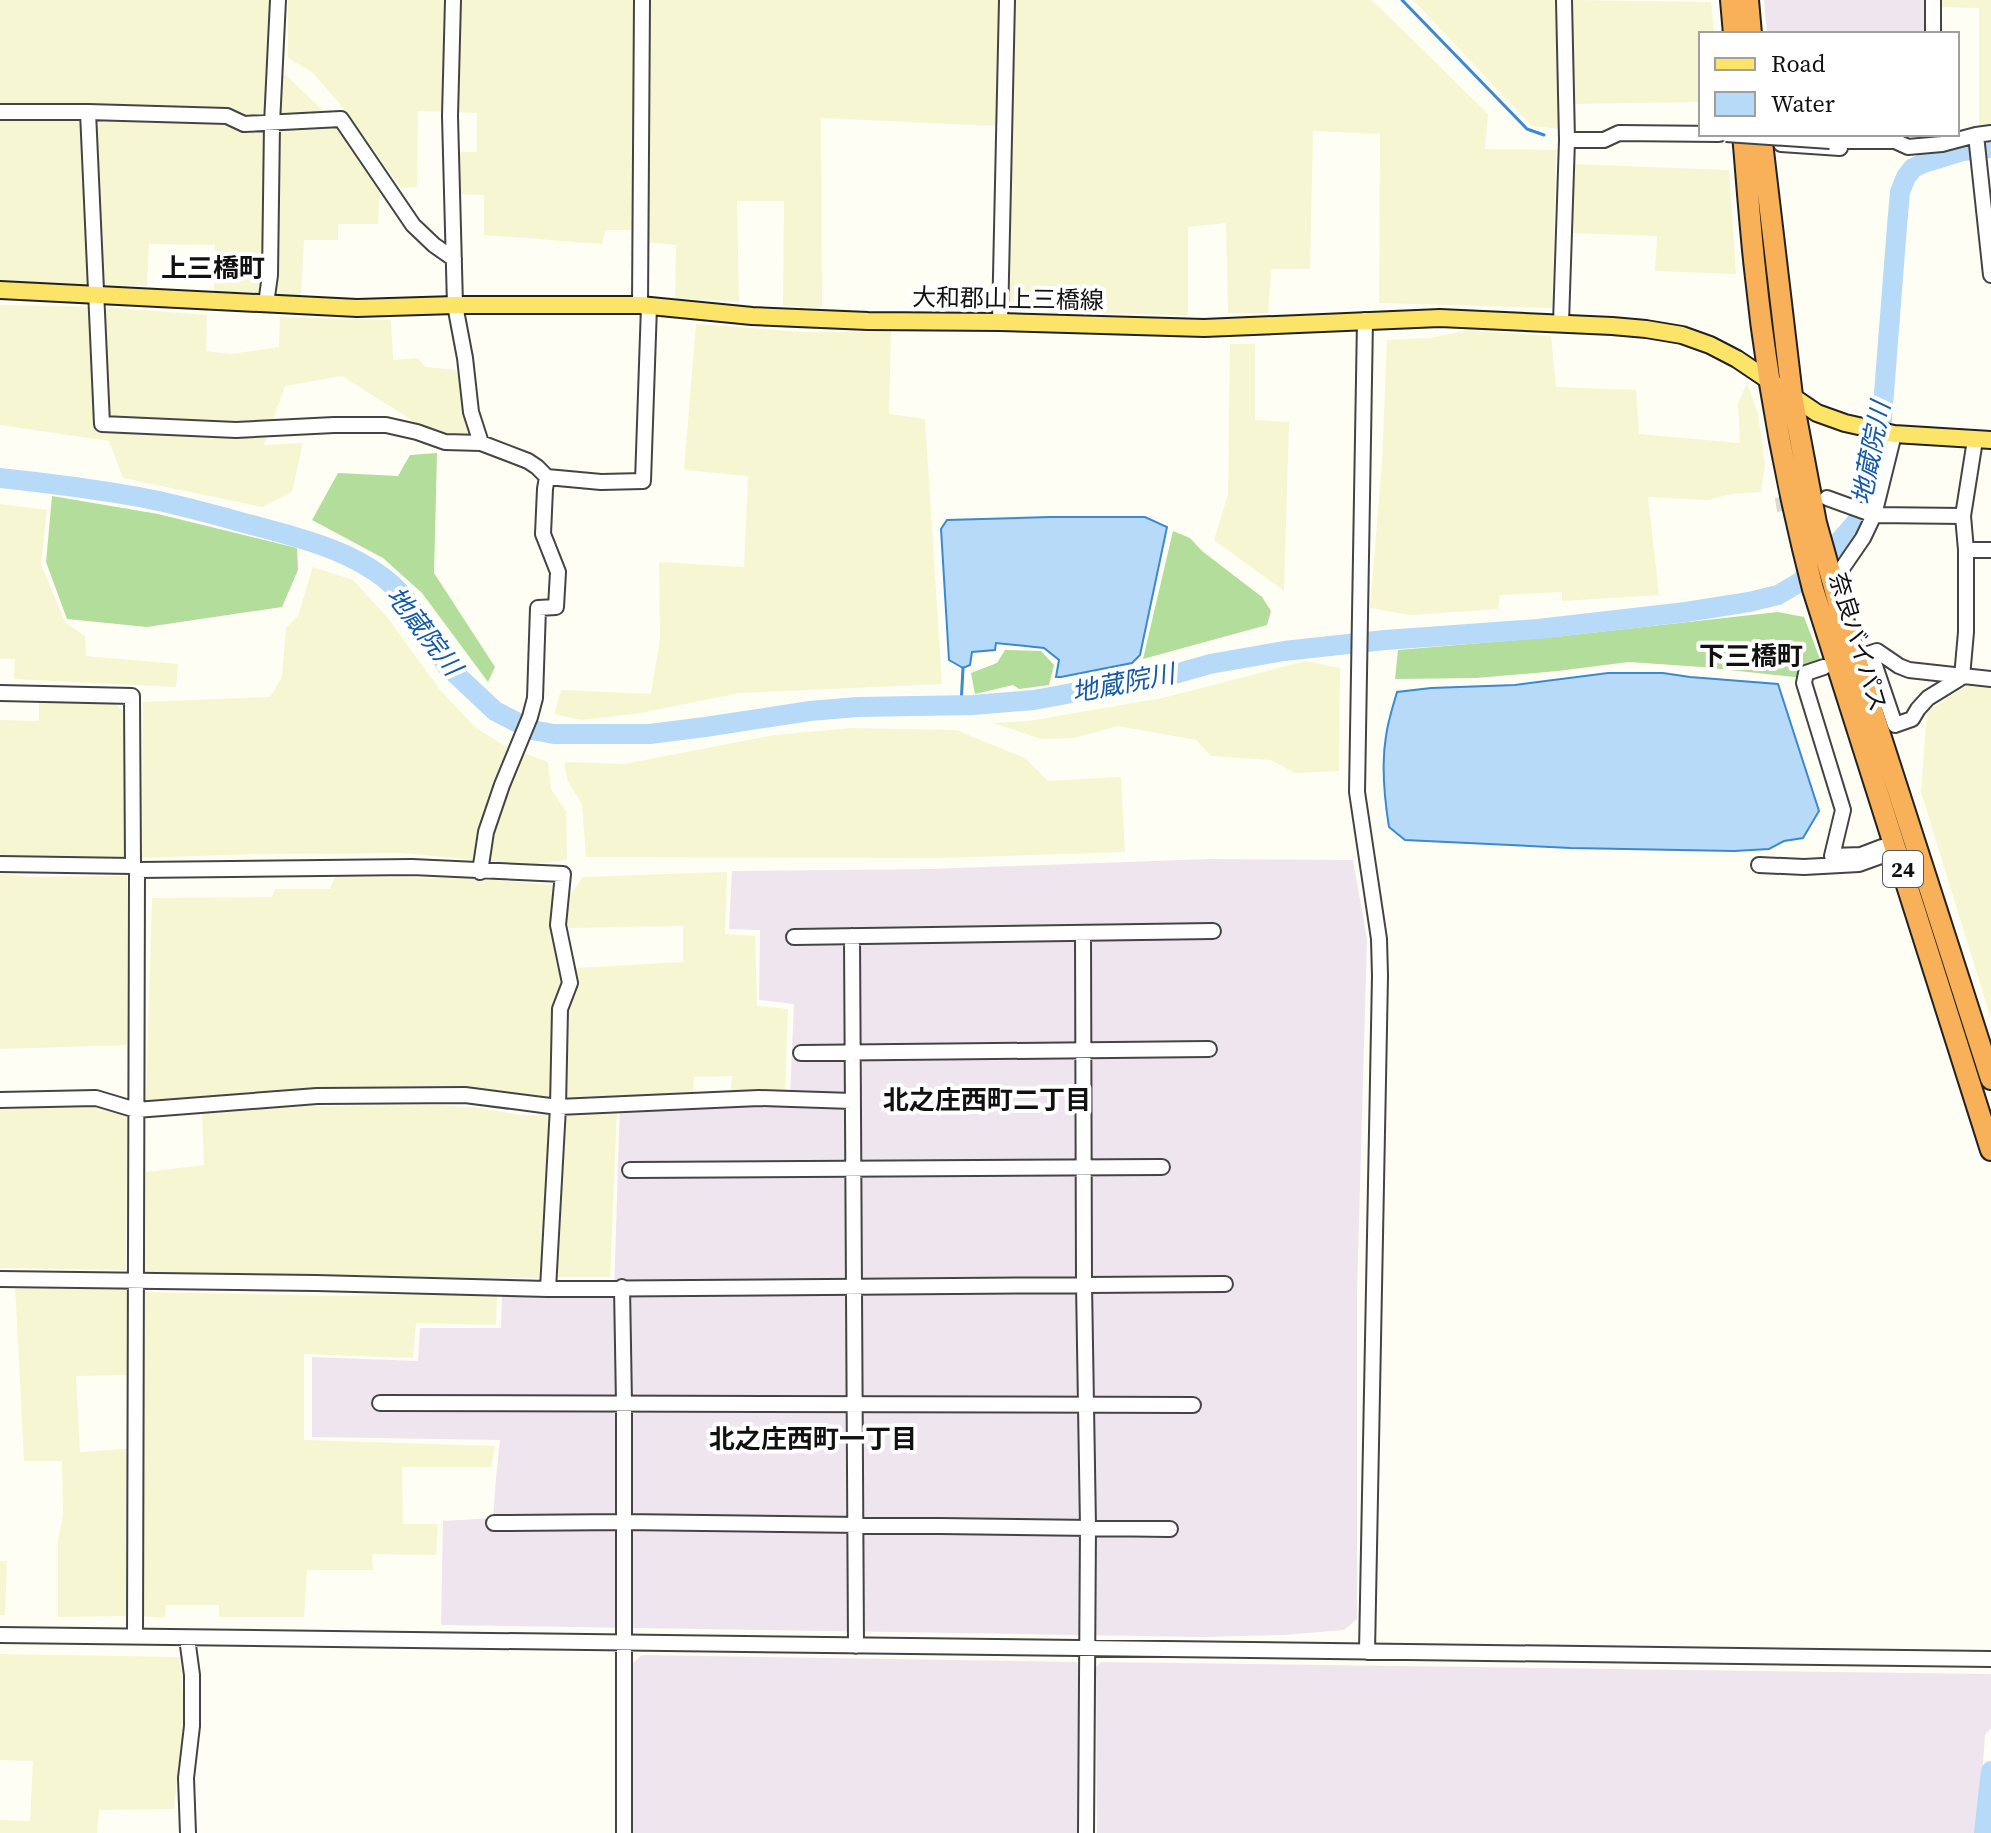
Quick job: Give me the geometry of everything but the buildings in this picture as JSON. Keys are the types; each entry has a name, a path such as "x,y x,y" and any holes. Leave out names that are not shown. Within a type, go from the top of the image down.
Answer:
{"highway":[{"path":"1731,0 1734,32"},
{"path":"1748,0 1751,32"},
{"name":"奈良バイパス","path":"1743,136 1755,271 1770,380 1801,542 1825,582 1863,660 1991,1079"},
{"name":"奈良バイパス","path":"1762,138 1792,396 1825,582 1991,1150"}],"main road":[{"name":"大和郡山上三橋線","path":"0,290 357,308 644,306 868,321 1204,328 1440,318 1646,329 1682,335 1723,352 1817,413 1845,423 1892,434 1983,440"}],"street":[{"path":"266,304 270,275 278,0"},
{"path":"453,0 450,116 455,305 471,412 481,443"},
{"path":"88,112 102,424 236,430 386,425 445,442 481,443 528,461 547,477 601,482 643,481 642,0"},
{"path":"1000,322 1007,0"},
{"path":"1561,323 1567,140 1564,0"},
{"path":"1933,0 1933,32"},
{"path":"0,112 227,116 244,124 341,119 413,225 454,259"},
{"path":"1567,140 1604,140 1619,133 1699,134"},
{"path":"1756,136 1895,141 1908,147"},
{"path":"1762,138 1830,149 1908,147 1942,139 1981,136 1980,164 1991,275"},
{"path":"1365,320 1357,792 1379,939 1380,976 1367,1652"},
{"path":"1825,582 1863,538 1865,512 1892,434"},
{"path":"1962,677 1966,632 1963,516 1983,440"},
{"path":"480,872 486,832 535,698 538,608 556,607 558,572 543,534 547,477"},
{"path":"1827,498 1865,512 1963,516"},
{"path":"1966,550 1991,550"},
{"path":"1863,660 1877,651 1909,670 1991,679"},
{"path":"1863,660 1874,663 1895,725 1912,719 1928,698 1962,677"},
{"path":"1759,865 1804,867 1859,864 1884,855 1882,847 1861,855 1832,856 1843,810 1804,683 1806,673 1824,667"},
{"path":"0,693 132,696 136,1110 135,1637"},
{"path":"0,864 135,868 412,867 563,874 558,925 570,983 560,1009 548,1289"},
{"path":"794,937 1213,931"},
{"path":"1083,933 1088,1527 1086,1833"},
{"path":"852,936 856,1646"},
{"path":"801,1053 1209,1049"},
{"path":"0,1100 96,1098 136,1110 317,1096 465,1095 558,1107 759,1098 852,1101"},
{"path":"630,1170 1162,1167"},
{"path":"0,1279 548,1289 1225,1284"},
{"path":"622,1287 624,1833"},
{"path":"380,1403 1193,1405"},
{"path":"494,1523 1170,1529"},
{"path":"0,1635 1991,1659"},
{"path":"187,1638 192,1675 192,1726 186,1778 188,1833"}],"shaded area":[{"path":"1764,0 1931,0 1931,32 1767,32"},
{"path":"1210,859 1353,860 1367,939 1357,1293 1357,1619 1344,1630 1203,1637 441,1625 443,1521 493,1518 500,1440 312,1437 312,1357 418,1361 420,1328 501,1328 502,1295 614,1294 620,1100 790,1095 794,1004 759,1000 760,930 729,929 732,871 930,869"},
{"path":"642,1655 1076,1662 1081,1666 1082,1833 633,1833 633,1663"},
{"path":"1101,1662 1991,1674 1991,1728 1985,1735 1978,1833 1097,1833 1096,1667"}],"green space":[{"path":"0,0 275,0 270,71 287,76 344,131 380,183 378,224 338,224 338,240 304,240 301,298 214,292 215,245 149,244 147,286 0,284"},
{"path":"288,0 998,0 996,126 821,118 822,308 783,306 784,201 737,201 739,302 675,298 676,245 646,242 646,230 606,230 602,244 484,235 484,195 460,194 459,152 477,152 477,113 418,111 417,187 401,188 341,105 312,72 288,58"},
{"path":"1015,0 1372,0 1488,114 1485,149 1556,150 1552,308 1379,303 1380,134 1313,131 1310,269 1271,269 1268,313 1228,313 1226,223 1188,227 1188,315 1007,312"},
{"path":"1413,0 1558,0 1560,129 1532,126"},
{"path":"1571,0 1711,2 1714,32 1699,32 1699,102 1571,104"},
{"path":"1937,0 1991,0 1991,128 1979,129 1979,8 1937,7"},
{"path":"1573,164 1729,170 1736,274 1655,271 1657,236 1570,233"},
{"path":"0,305 105,307 207,315 206,351 231,354 279,347 280,317 391,320 393,360 417,358 426,367 456,370 473,437 446,435 426,429 342,376 285,386 264,445 303,443 292,492 262,507 123,478 109,441 0,425"},
{"path":"696,324 803,332 891,331 889,414 925,419 942,684 740,693 641,713 582,720 554,714 561,690 651,694 660,639 659,562 744,567 748,476 684,470"},
{"path":"1469,330 1551,336 1556,387 1636,390 1639,434 1740,443 1738,403 1747,383 1758,414 1765,464 1761,492 1707,500 1648,497 1659,595 1562,601 1562,592 1500,595 1498,609 1410,615 1370,608 1382,463 1387,340 1430,338"},
{"path":"1230,344 1255,344 1255,420 1289,422 1284,591 1214,540 1228,494"},
{"path":"437,453 434,573 495,667 488,682 422,593 383,558 312,520 338,473 398,476 410,455"},
{"path":"52,496 158,514 297,548 298,570 282,607 147,627 67,619 46,562"},
{"path":"0,504 47,510 41,564 65,622 85,636 86,656 178,664 176,687 14,679 15,659 0,658"},
{"path":"1173,531 1190,538 1202,551 1262,597 1271,611 1267,625 1143,659"},
{"path":"313,567 353,580 388,618 440,690 476,728 505,746 548,762 551,789 566,811 567,860 526,865 403,853 142,858 143,702 270,697 282,677 286,628 298,616"},
{"path":"1778,612 1804,617 1820,659 1804,678 1629,662 1476,678 1395,679 1398,650 1554,637"},
{"path":"1005,650 1041,651 1054,665 1049,685 1019,689 1013,685 975,694 971,673 997,663"},
{"path":"1306,661 1340,668 1339,771 1295,773 1271,760 1211,756 1196,740 1118,726 1074,738 1041,739 993,723 1029,721 1167,697"},
{"path":"1967,686 1991,687 1991,1019 1921,792 1927,711"},
{"path":"39,701 115,704 125,712 126,858 14,857 0,854 0,720 39,721"},
{"path":"851,728 956,730 1025,758 1048,781 1121,777 1125,852 940,858 586,857 582,804 568,782 564,762 624,764 775,735"},
{"path":"727,872 725,934 755,936 757,1006 788,1009 785,1091 731,1091 732,1076 694,1077 693,1094 564,1098 567,1011 577,992 576,968 683,962 683,926 567,928 567,899 583,877"},
{"path":"0,873 29,877 127,876 127,1045 0,1049"},
{"path":"335,877 472,878 553,885 551,926 563,983 554,1013 550,1099 401,1087 331,1087 146,1104 152,898 272,897 275,889 330,889"},
{"path":"0,1105 111,1106 127,1113 126,1270 0,1268"},
{"path":"439,1105 520,1115 549,1115 542,1278 145,1274 146,1172 204,1165 202,1114 307,1106"},
{"path":"617,1109 610,1277 557,1277 563,1111"},
{"path":"15,1284 129,1289 128,1375 76,1376 80,1452 127,1449 126,1616 58,1617 58,1540 63,1516 62,1461 24,1461"},
{"path":"145,1292 332,1296 497,1293 496,1325 416,1323 413,1358 304,1354 304,1440 495,1446 491,1467 402,1467 403,1524 438,1524 436,1555 372,1554 373,1570 307,1570 304,1617 219,1617 219,1605 166,1605 165,1618 142,1616"},
{"path":"0,1561 7,1561 5,1615 0,1615"},
{"path":"0,1654 180,1657 184,1711 174,1809 99,1810 97,1833 0,1833 0,1820 30,1821 33,1761 0,1760"}],"water":[{"path":"1145,517 1167,527 1140,655 1132,663 1061,677 1056,677 1059,660 1044,648 996,643 995,650 972,652 970,665 963,668 949,660 941,529 947,520"},
{"path":"1608,673 1663,673 1778,684 1819,811 1803,838 1784,841 1769,849 1734,851 1571,848 1405,840 1389,827 1384,747 1397,692 1515,685"}],"waterway":[{"path":"1402,0 1527,129 1544,135"},
{"name":"地蔵院川","path":"0,478 168,503 293,536 354,559 373,570 405,598 447,666 495,711 532,730 554,734 650,734 810,711 1034,700 1284,651 1538,629 1749,602 1778,595 1800,582 1858,520 1877,451 1882,419 1900,192 1906,177 1913,168 1924,163 1963,151 1991,148"},
{"path":"961,705 963,668"},
{"path":"1984,1833 1991,1771"}],"tunnel":[{"path":"1776,505 1799,501"}],"district":[{"name":"上三橋町","path":"213,268"},
{"name":"下三橋町","path":"1751,656"},
{"name":"北之庄西町二丁目","path":"987,1100"},
{"name":"北之庄西町一丁目","path":"813,1439"}]}
